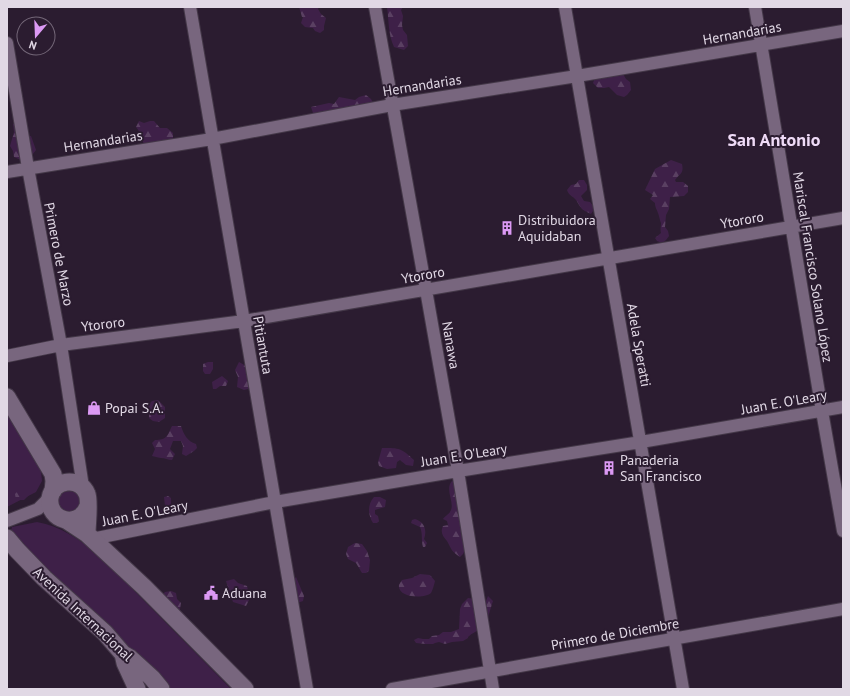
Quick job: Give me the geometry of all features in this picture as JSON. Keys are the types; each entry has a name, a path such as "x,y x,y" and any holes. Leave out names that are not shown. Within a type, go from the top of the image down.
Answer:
{"main road":[{"path":"7,397 53,474 54,481 50,503 54,513 89,536 144,587 245,689"},
{"path":"53,474 76,480 88,496 89,536"},
{"path":"52,494 59,485 76,480"},
{"path":"62,519 73,520 78,518 83,515 88,506"},
{"name":"Avenida Internacional","path":"7,538 39,573 105,633 123,654 130,658 152,678 161,689"},
{"path":"123,654 125,663 138,689"}],"street":[{"name":"Pitiantuta","path":"190,7 307,689"},
{"name":"Nanawa","path":"375,7 458,471 493,689"},
{"name":"Adela Speratti","path":"565,7 683,689"},
{"name":"Mariscal Francisco Solano López","path":"755,7 843,531"},
{"name":"Hernandarias","path":"7,172 212,139 392,105 843,31"},
{"name":"Primero de Marzo","path":"7,43 28,168 61,344 76,480"},
{"name":"Ytororo","path":"7,356 61,344 244,321 843,218"},
{"name":"Juan E. O'Leary","path":"89,536 275,502 843,407"},
{"path":"7,521 38,509 52,494"},
{"path":"38,509 49,512 62,519"},
{"name":"Primero de Diciembre","path":"392,689 490,670 843,609"}],"green space":[{"path":"299,7 319,7 318,9 321,14 326,18 324,30 320,33 315,31 313,28 305,27 301,23 303,17"},
{"path":"387,7 403,7 401,10 403,16 402,25 403,30 407,35 408,46 404,50 394,47 392,42"},
{"path":"617,72 623,74 630,82 631,90 624,97 617,95 609,87 598,88 593,83 595,78"},
{"path":"366,95 373,103 346,111 338,108 330,112 313,113 311,107 329,103 334,104 339,97 355,100"},
{"path":"139,121 144,123 154,121 160,128 167,128 173,133 173,139 164,143 144,144 136,127"},
{"path":"21,123 25,137 31,136 36,150 29,159 21,160 14,157 10,146 14,132 13,124"},
{"path":"671,160 682,164 682,172 675,180 676,182 683,182 688,186 688,192 684,196 670,197 665,227 669,236 662,243 657,241 655,238 661,233 661,223 655,203 650,199 653,195 645,190 655,169"},
{"path":"579,180 584,180 587,185 587,190 581,196 584,201 590,202 595,208 591,214 582,208 567,190 571,185 576,184"},
{"path":"213,362 213,369 210,374 205,374 203,371 203,364"},
{"path":"239,362 246,366 252,382 248,389 244,390 237,387 238,377 235,370"},
{"path":"222,376 228,381 226,386 220,386 213,389 212,382"},
{"path":"158,400 165,407 165,418 159,422 153,421 149,418 147,406 152,401"},
{"path":"7,414 41,471 42,481 36,492 7,507"},
{"path":"172,426 181,426 186,437 196,444 197,448 186,456 182,454 183,446 181,441 173,441 170,449 175,454 172,460 152,456 155,449 152,443 155,440 166,437"},
{"path":"382,448 403,451 414,460 413,466 406,465 400,460 397,462 396,468 387,469 379,466 378,462"},
{"path":"452,481 457,483 466,548 460,557 452,550 442,533 443,526 448,525 447,521 443,519 449,513 452,505 449,488"},
{"path":"27,489 29,495 24,500 16,500 15,494 19,490"},
{"path":"69,489 76,491 82,501 73,514 62,511 58,504 58,498 62,493"},
{"path":"168,496 171,498 171,504 176,510 172,514 168,513 163,516 160,512 165,506 164,497"},
{"path":"374,497 380,497 386,500 385,507 375,510 375,514 378,516 379,521 377,523 373,523 369,513 370,503"},
{"path":"415,519 421,522 424,527 424,539 427,543 425,547 423,547 420,527 411,523 412,520"},
{"path":"37,522 62,530 99,555 231,689 171,689 14,537 11,531 12,527"},
{"path":"355,543 362,544 367,551 370,560 369,571 366,573 362,573 356,563 348,559 346,554 348,547"},
{"path":"420,574 430,575 435,581 431,593 418,597 402,593 399,585 402,580 412,578"},
{"path":"296,577 304,596 303,601 297,603 289,583"},
{"path":"234,579 238,583 247,586 250,598 246,606 233,602 226,581"},
{"path":"171,591 176,593 177,599 181,603 179,613 161,596 165,592"},
{"path":"488,596 493,601 486,622 482,628 471,634 463,641 445,644 439,642 425,644 416,643 414,640 418,638 429,639 432,636 439,635 443,632 451,632 459,629 460,609 462,604 468,598 476,599 481,604 486,601"}],"place":[{"name":"Distribuidora Aquidaban","path":"507,228"},
{"name":"Popai S.A.","path":"94,408"},
{"name":"Panaderia San Francisco","path":"609,468"},
{"name":"Aduana","path":"211,593"}],"district":[{"name":"San Antonio","path":"774,140"}]}
